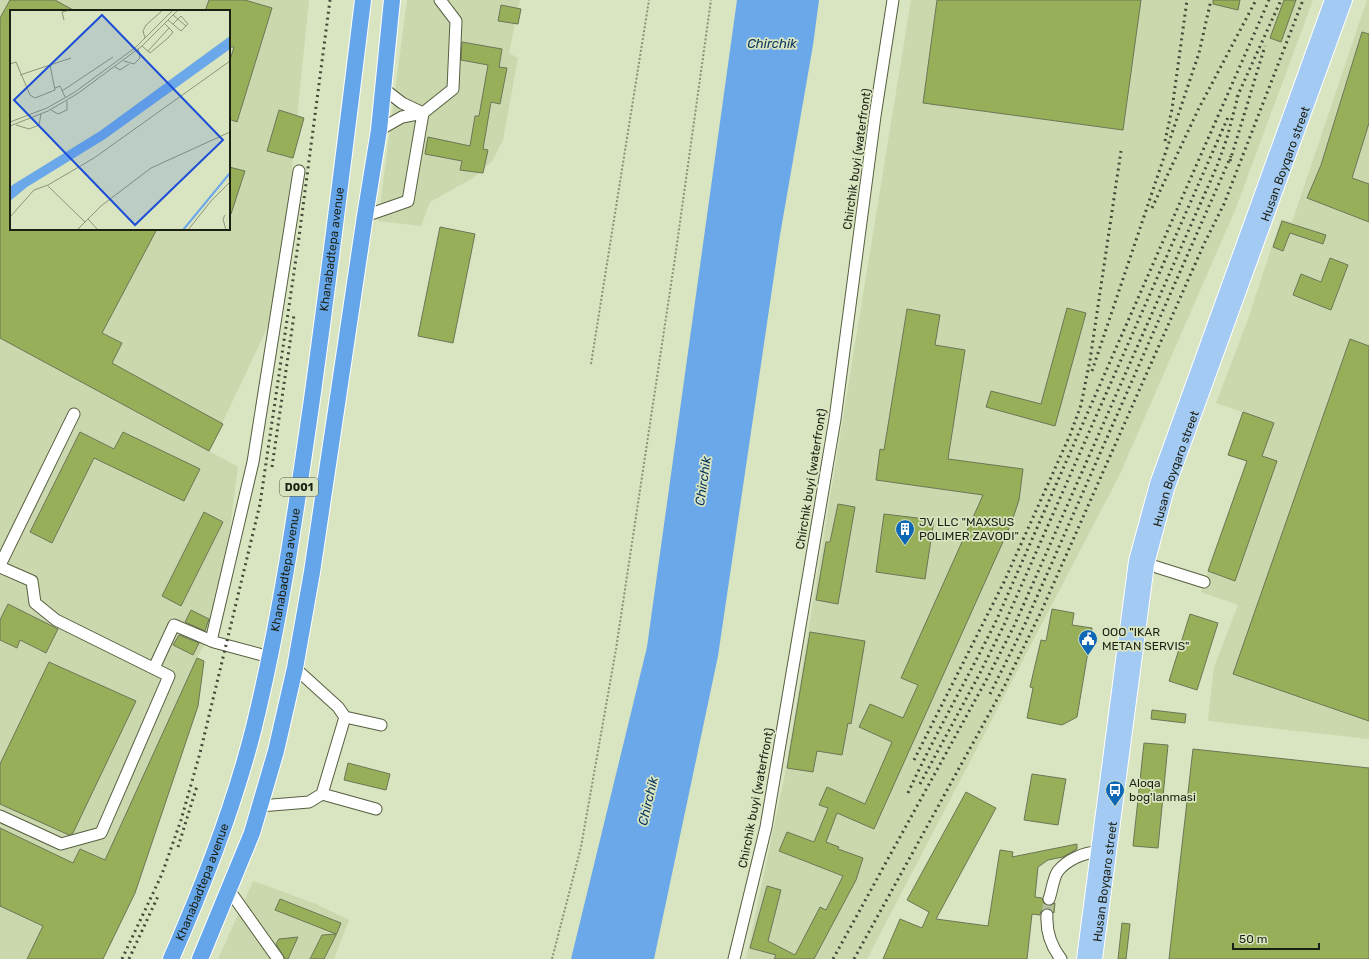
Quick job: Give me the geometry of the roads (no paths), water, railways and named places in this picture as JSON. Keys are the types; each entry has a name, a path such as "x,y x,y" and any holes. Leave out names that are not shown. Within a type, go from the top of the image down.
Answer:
{"highway":[{"name":"Khanabadtepa avenue","path":"171,959 204,884 227,817 253,729 270,657 285,576 306,442 363,0"},
{"name":"D001","path":"200,959 252,833 287,710 325,491 379,130 392,0"}],"main road":[{"name":"Husan Boyqaro street","path":"1084,959 1098,852 1142,562 1159,478 1332,0"},
{"name":"Husan Boyqaro street","path":"1095,959 1142,562 1167,489 1345,0"}],"street":[{"path":"379,130 402,117 423,113 453,89 456,21 440,0"},
{"name":"Chirchik buyi (waterfront)","path":"734,959 766,827 835,419 875,116 893,0"},
{"path":"384,89 402,103 423,113"},
{"path":"365,216 408,201 423,113"},
{"path":"211,641 253,462 299,171"},
{"path":"0,816 61,844 101,833 168,676 56,620 35,603 32,581 0,566 74,414"},
{"path":"1142,562 1204,582"},
{"path":"154,668 174,625 211,641 270,657"},
{"path":"295,668 338,707 345,717 381,725"},
{"path":"260,806 309,802 322,794 345,717"},
{"path":"322,794 376,809"},
{"path":"1049,899 1058,872 1072,860 1088,852 1098,852"},
{"path":"229,890 278,959"},
{"path":"1047,915 1046,927 1054,950 1061,959"}],"water":[{"name":"Chirchik","path":"737,0 819,0 813,45 780,235 718,656 654,959 571,959 647,647"}],"tunnel":[{"path":"1047,915 1049,899"}],"railway":[{"path":"122,959 162,874 181,820 200,753 260,504 298,245 330,0"},
{"path":"1165,141 1172,109 1187,0"},
{"path":"1092,371 1199,53 1211,0"},
{"path":"1152,208 1198,110 1256,0"},
{"path":"908,793 929,749 997,619 1269,0"},
{"path":"1237,97 1281,0"},
{"path":"854,959 1005,685 1041,612 1204,244 1224,204 1303,0"},
{"path":"1230,161 1265,46"},
{"path":"833,959 989,675 1015,624 1217,166 1227,138 1239,92"},
{"path":"920,784 980,673 1004,625 1229,115"},
{"path":"914,760 1004,582 1070,435 1081,405 1090,360 1121,151"},
{"path":"990,694 1025,624 1231,156"},
{"path":"272,467 294,315"},
{"path":"178,847 197,786"},
{"path":"129,959 159,894"}],"place":[{"name":"JV LLC \"MAXSUS POLIMER ZAVODI\"","path":"905,546"},
{"name":"OOO \"IKAR METAN SERVIS\"","path":"1088,656"},
{"name":"Aloqa bog'lanmasi","path":"1115,807"}]}
